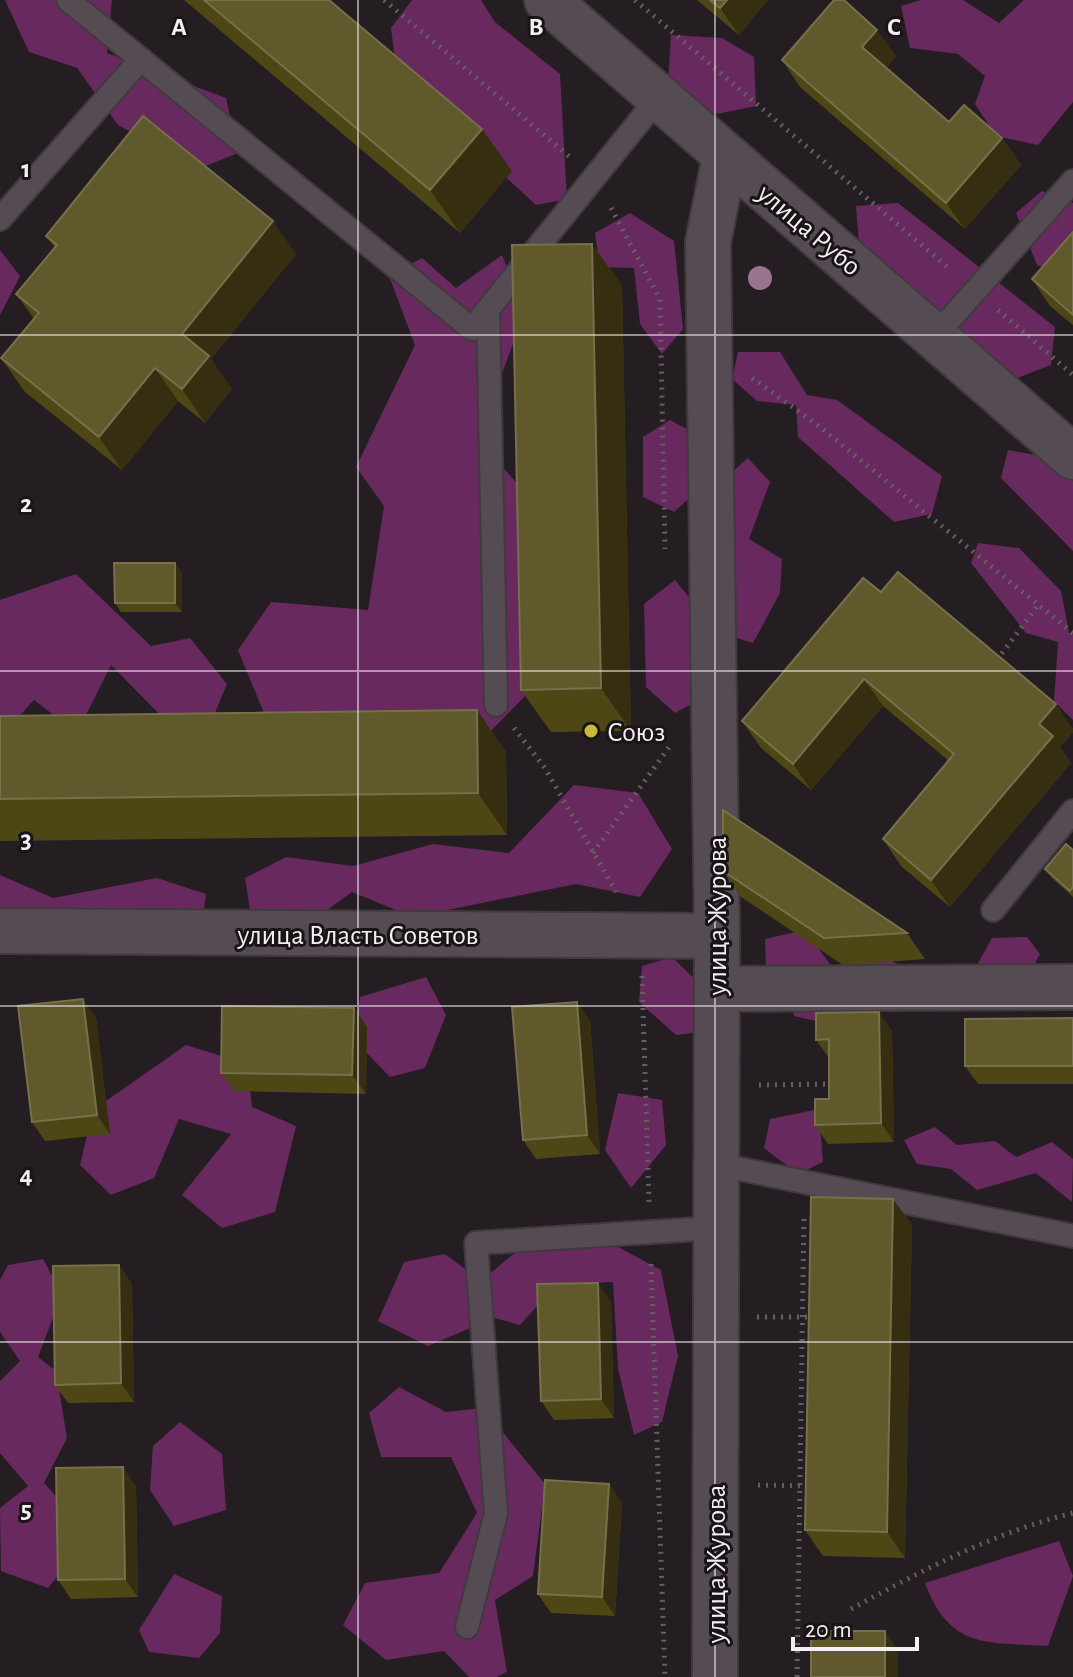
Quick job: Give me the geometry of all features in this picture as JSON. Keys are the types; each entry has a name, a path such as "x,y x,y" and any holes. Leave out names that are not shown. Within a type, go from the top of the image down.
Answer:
{"street":[{"name":"улица Рубо","path":"547,0 1073,457"},
{"name":"улица Журова","path":"715,1677 717,936 708,242 725,157"},
{"name":"улица Власть Советов","path":"0,931 717,936"},
{"path":"717,989 1073,987"}],"lane":[{"path":"68,0 472,329 659,97"},
{"path":"0,219 141,59"},
{"path":"935,336 1072,184"},
{"path":"488,310 496,705"},
{"path":"993,910 1073,811"},
{"path":"715,1164 1073,1236"},
{"path":"467,1627 496,1513 476,1243 714,1228"}],"path":[{"path":"384,0 595,178 660,299 709,347 815,423 1073,633"},
{"path":"635,0 1073,375"},
{"path":"660,299 666,564"},
{"path":"994,664 1038,605"},
{"path":"496,705 545,768 641,936 665,1677"},
{"path":"593,853 669,750 669,735"},
{"path":"717,1086 842,1084"},
{"path":"797,1677 804,1180"},
{"path":"716,1317 828,1318"},
{"path":"715,1485 825,1486"},
{"path":"851,1609 916,1574 1038,1521 1073,1513"}],"shaded area":[{"path":"5,0 112,0 107,53 226,98 238,153 198,169 118,125 77,68 29,52"},
{"path":"412,0 481,0 495,22 560,74 567,199 536,205 397,77 391,28"},
{"path":"921,0 963,0 999,23 1024,0 1073,0 1073,102 1038,145 996,136 975,104 985,76 958,54 910,48 901,6"},
{"path":"671,35 722,38 754,57 756,106 712,115 668,82"},
{"path":"1042,191 1073,203 1073,268 1066,276 1037,265 1016,213"},
{"path":"898,203 1055,327 1051,365 1012,380 859,244 856,206"},
{"path":"630,213 674,241 683,329 662,354 640,324 634,268 600,267 595,233"},
{"path":"0,250 20,276 0,315"},
{"path":"502,255 525,311 478,439 527,495 530,691 486,736 273,735 238,650 271,602 368,610 384,506 356,467 415,345 389,276 422,258 456,288"},
{"path":"738,352 780,352 807,395 837,400 942,476 932,514 894,522 798,437 796,405 757,401 732,379"},
{"path":"670,420 700,436 699,489 674,512 643,497 643,437"},
{"path":"1008,450 1048,457 1073,478 1073,551 1001,478"},
{"path":"748,458 770,482 749,539 782,559 780,593 753,643 724,634 722,481"},
{"path":"978,543 1019,548 1061,591 1069,633 1073,633 1073,720 1054,701 1058,642 1026,633 971,563"},
{"path":"76,574 151,646 190,638 227,684 209,727 173,728 111,665 77,733 34,700 0,737 0,600"},
{"path":"675,580 701,612 703,698 675,713 646,687 644,604"},
{"path":"574,785 638,793 672,849 640,897 576,884 413,917 352,892 313,920 251,917 245,878 286,857 353,866 433,844 509,853"},
{"path":"0,875 53,898 157,878 206,894 202,924 0,943"},
{"path":"805,930 832,967 874,952 915,973 903,1003 838,1026 794,1016 789,982 766,970 765,939"},
{"path":"1027,937 1040,954 1027,978 976,967 992,938"},
{"path":"672,957 707,991 700,1032 676,1035 639,1002 642,966"},
{"path":"426,977 446,1015 425,1068 390,1077 354,1040 360,997"},
{"path":"186,1045 247,1064 252,1107 296,1126 275,1212 222,1228 182,1195 231,1134 179,1119 154,1178 111,1195 80,1165 93,1110"},
{"path":"618,1093 662,1100 666,1145 631,1188 605,1150"},
{"path":"819,1109 823,1162 798,1174 764,1148 770,1119"},
{"path":"935,1127 957,1145 995,1141 1016,1157 1052,1142 1073,1159 1072,1202 1036,1173 977,1190 951,1169 917,1164 904,1140"},
{"path":"529,1241 607,1241 661,1270 678,1356 662,1422 634,1435 618,1369 613,1282 556,1285 520,1325 494,1318 428,1346 378,1321 404,1262 445,1254 481,1281"},
{"path":"43,1259 62,1294 38,1357 56,1371 67,1438 44,1483 67,1508 64,1568 48,1588 1,1571 0,1508 28,1486 0,1453 0,1381 20,1361 0,1332 0,1280 8,1265"},
{"path":"399,1387 446,1412 483,1408 545,1484 533,1576 495,1600 507,1672 496,1677 469,1677 444,1651 386,1660 343,1625 365,1583 439,1573 477,1513 451,1457 381,1457 369,1413"},
{"path":"180,1422 222,1454 226,1510 174,1526 150,1490 153,1446"},
{"path":"1059,1541 1073,1576 1048,1646 989,1642 959,1631 946,1621 925,1583"},
{"path":"174,1574 222,1596 220,1633 199,1658 149,1652 139,1630"}],"building":[{"path":"204,0 329,0 482,129 430,190"},
{"path":"710,0 727,0 720,8"},
{"path":"834,0 844,0 877,30 862,47 949,122 964,105 1002,138 946,203 782,60"},
{"path":"143,116 273,221 182,334 209,356 182,389 155,368 99,437 1,358 39,313 16,294 57,245 46,236"},
{"path":"1073,232 1073,315 1032,279"},
{"path":"592,244 601,688 521,690 512,245"},
{"path":"114,563 175,563 175,603 115,603"},
{"path":"898,572 1056,704 1039,724 1053,736 931,880 883,839 954,754 864,679 793,764 742,721 863,578 881,592"},
{"path":"477,710 478,793 0,799 0,716"},
{"path":"723,810 907,933 824,938 723,871"},
{"path":"1066,844 1073,850 1073,887 1070,891 1045,869"},
{"path":"83,999 97,1115 32,1122 18,1006"},
{"path":"577,1002 587,1135 523,1140 512,1007"},
{"path":"222,1006 354,1008 352,1075 221,1073"},
{"path":"879,1012 881,1123 815,1125 815,1099 829,1099 829,1039 816,1040 816,1013"},
{"path":"1073,1018 1073,1066 965,1066 965,1019"},
{"path":"811,1197 893,1199 887,1532 805,1530"},
{"path":"119,1265 121,1383 55,1385 53,1266"},
{"path":"598,1283 601,1399 541,1401 537,1284"},
{"path":"123,1467 125,1579 58,1580 56,1468"},
{"path":"545,1480 609,1484 602,1597 538,1594"},
{"path":"811,1631 885,1631 885,1677 811,1677"}],"place":[{"name":"Союз","path":"591,731"}]}
